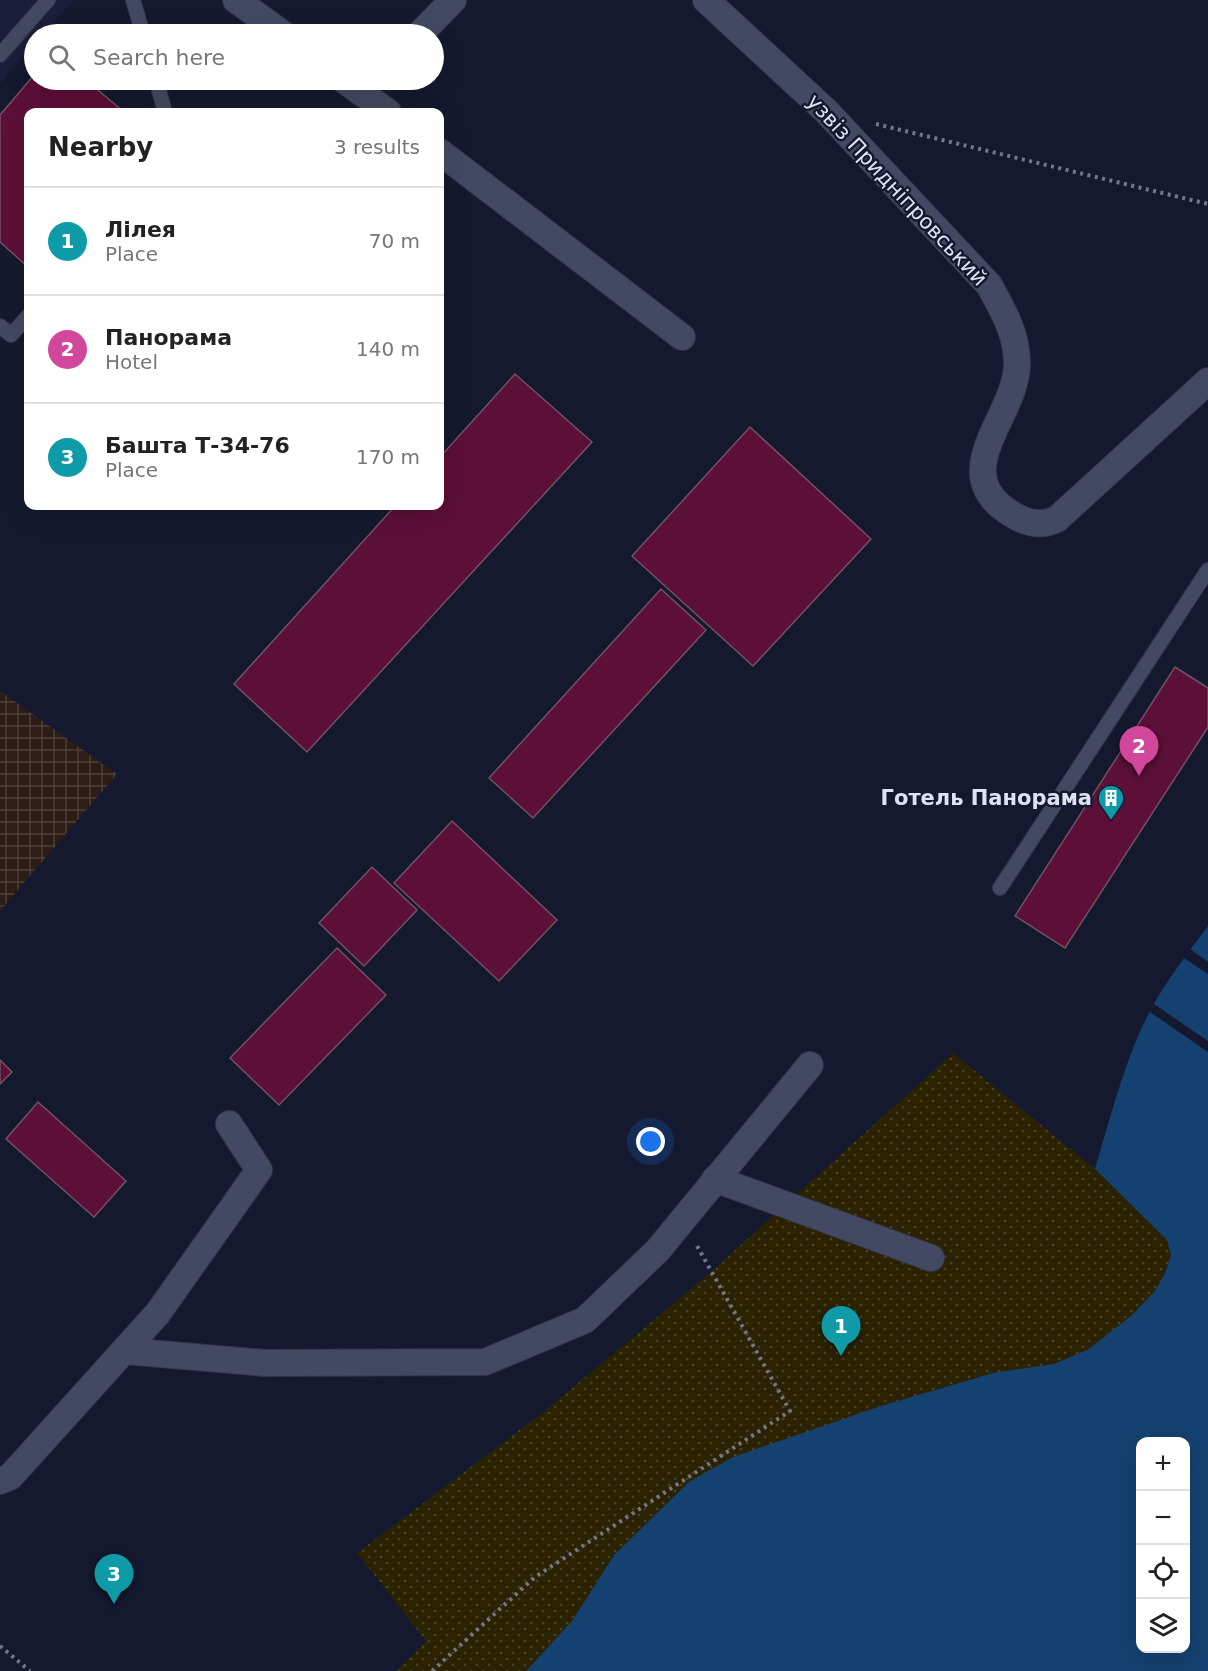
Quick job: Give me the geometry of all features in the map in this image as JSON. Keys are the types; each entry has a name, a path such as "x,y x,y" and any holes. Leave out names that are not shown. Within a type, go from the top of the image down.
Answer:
{"street":[{"path":"236,0 269,24"},
{"path":"430,24 453,0"},
{"name":"узвіз Придніпровський","path":"706,0 827,112 989,285 1007,316 1016,339 1017,364 1008,398 990,438 982,474 985,489 994,503 1015,516 1036,524 1047,524 1057,519 1208,381"},
{"path":"367,90 384,108"},
{"path":"444,155 682,337"},
{"path":"125,1351 265,1364 485,1362 585,1320 658,1250 810,1065"},
{"path":"0,1481 10,1477 158,1313 259,1170 229,1124"},
{"path":"715,1179 931,1258"}],"lane":[{"path":"27,24 48,0"},
{"path":"133,0 140,24"},
{"path":"0,55 24,28"},
{"path":"159,90 164,108"},
{"path":"0,326 11,335 24,320"},
{"path":"1000,888 1208,570"}],"path":[{"path":"873,123 1208,204"},
{"path":"432,1671 535,1577 790,1411 682,1219"},
{"path":"0,1646 30,1671"}],"shaded area":[{"path":"0,0 73,0 52,24 24,24 24,55 0,83"},
{"path":"0,691 117,774 0,911"},
{"path":"1208,926 1208,1671 526,1671 572,1621 614,1555 690,1481 733,1457 881,1406 993,1373 1054,1364 1089,1349 1132,1315 1155,1291 1165,1273 1171,1255 1167,1240 1095,1169 1133,1049 1149,1013 1177,968"}],"sand":[{"path":"953,1053 1095,1169 1167,1240 1171,1255 1165,1273 1155,1291 1132,1315 1089,1349 1054,1364 993,1373 881,1406 690,1481 614,1555 572,1621 526,1671 396,1671 426,1641 357,1553 546,1410 711,1272"}],"pier":[{"path":"1190,949 1208,962 1208,974 1184,958"},
{"path":"1154,1004 1208,1041 1208,1052 1150,1012"}],"building":[{"path":"24,87 24,90 98,90 119,108 24,108 24,263 0,242 0,115"},
{"path":"515,374 592,442 307,752 234,684 391,510 444,510 444,453"},
{"path":"750,427 871,539 753,666 632,556"},
{"path":"661,589 706,630 533,818 489,778"},
{"name":"Готель Панорама","path":"1175,667 1208,688 1208,727 1065,948 1015,916"},
{"path":"452,821 557,920 499,981 394,883"},
{"path":"372,867 417,910 364,966 319,923"},
{"path":"337,948 386,995 279,1105 230,1058"},
{"path":"0,1060 12,1072 0,1084"},
{"path":"38,1102 126,1181 94,1217 6,1139"}],"place":[{"name":"Панорама","path":"1139,776"},
{"name":"Готель Панорама","path":"1111,821"},
{"name":"Лілея","path":"841,1356"},
{"name":"Башта Т-34-76","path":"114,1604"}]}
